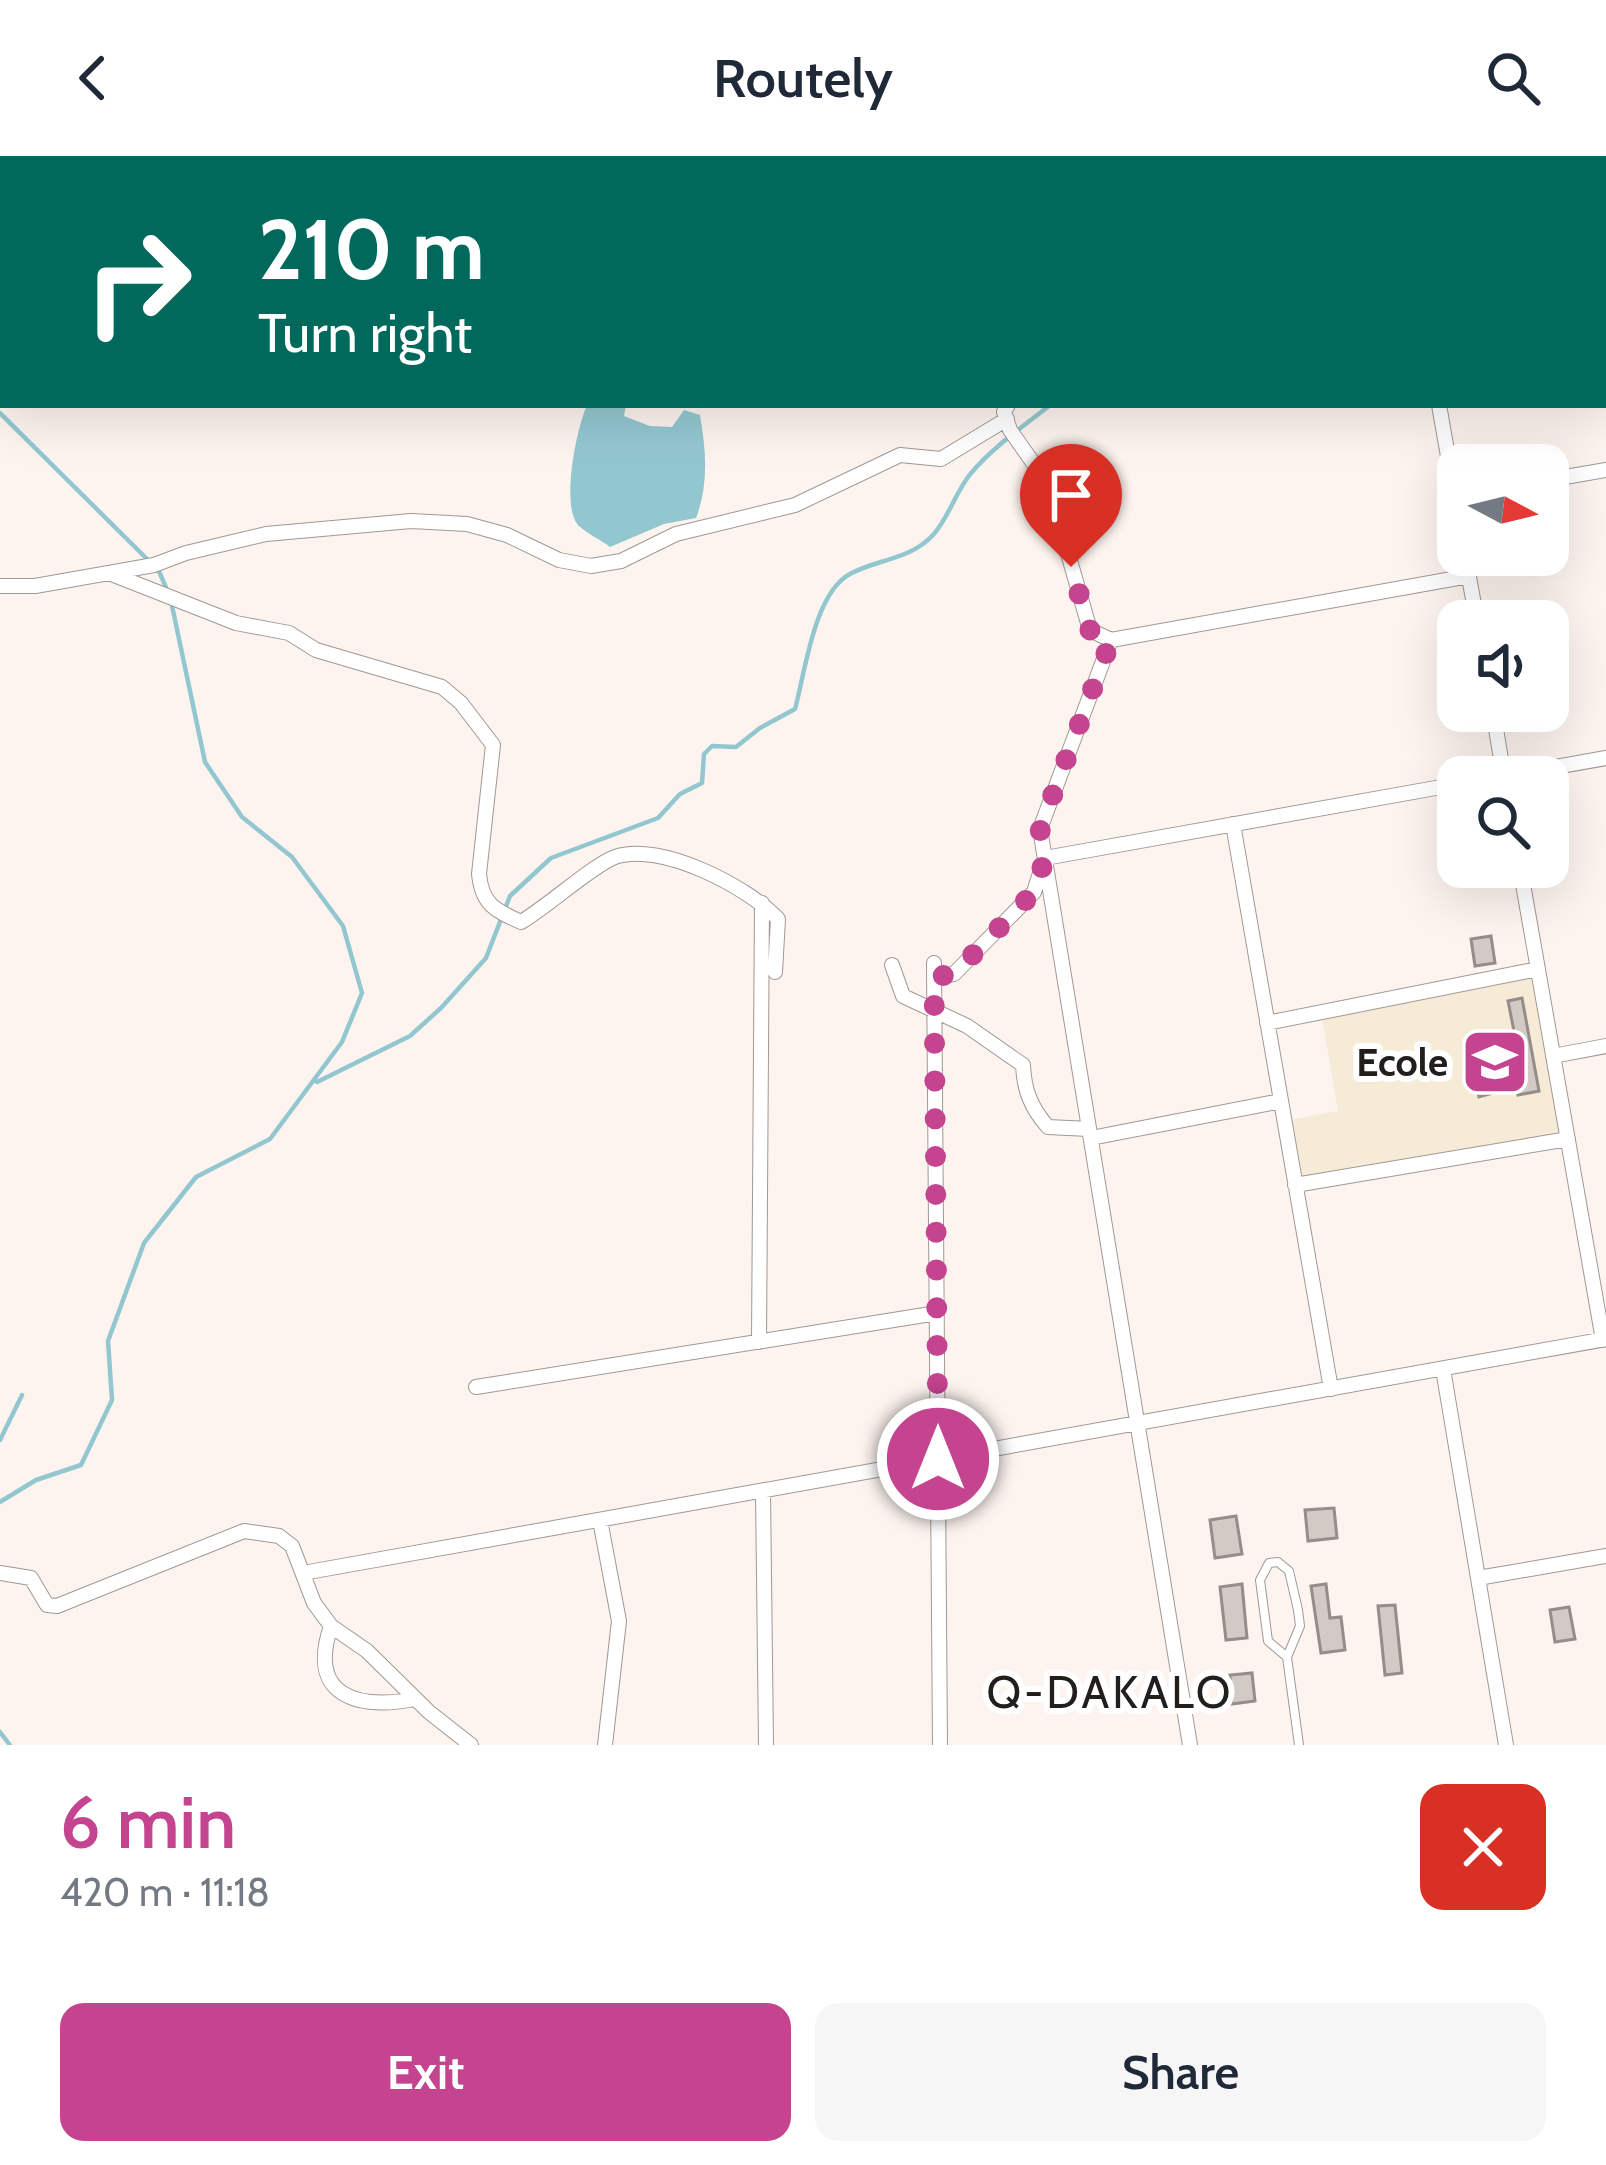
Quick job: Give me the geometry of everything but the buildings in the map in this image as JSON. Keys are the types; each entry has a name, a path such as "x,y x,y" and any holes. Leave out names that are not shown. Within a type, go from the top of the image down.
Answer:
{"street":[{"path":"1440,408 1446,444"},
{"path":"0,586 35,586 154,566 186,553 266,534 411,521 467,524 559,560 591,566 621,561 676,534 795,505 900,455 940,460 1008,418 1048,484 1090,630 1111,640 1469,576 1473,600"},
{"path":"1569,476 1606,470"},
{"path":"110,573 236,623 289,633 316,650 442,687 493,745 479,874 488,906 521,922 615,857 656,854 762,898 778,919 775,972"},
{"path":"1111,640 1040,829 1190,1745"},
{"path":"1569,765 1606,758"},
{"path":"1045,858 1437,788"},
{"path":"1233,824 1330,1389"},
{"path":"940,1745 934,970 954,974 1034,892 1045,858"},
{"path":"303,1574 1605,1339 1524,888"},
{"path":"759,1342 762,898"},
{"path":"892,965 904,996 968,1026 1023,1065 1024,1087 1036,1114 1048,1127 1090,1134 1281,1101"},
{"path":"1268,1023 1538,969"},
{"path":"1553,1056 1606,1046"},
{"path":"1295,1185 1568,1139"},
{"path":"476,1388 937,1313"},
{"path":"1443,1369 1506,1745"},
{"path":"763,1490 766,1745"},
{"path":"600,1520 619,1621 605,1745"},
{"path":"0,1574 31,1578 46,1605 57,1606 244,1531 279,1536 292,1546 314,1604 332,1626 367,1651 471,1745"},
{"path":"1478,1578 1606,1556"},
{"path":"332,1626 325,1644 325,1673 334,1688 363,1702 415,1699"}],"lane":[{"path":"1287,1657 1268,1641 1260,1580 1269,1563 1278,1562 1289,1571 1298,1610 1300,1626 1287,1657 1299,1745"}],"shaded area":[{"path":"1538,969 1568,1139 1295,1185 1284,1121 1338,1111 1321,1012"}],"water":[{"path":"586,408 625,408 624,416 650,426 672,427 684,410 700,415 705,467 696,518 664,524 610,547 578,525 570,485"}],"waterway":[{"path":"317,1082 410,1036 441,1008 486,958 510,896 551,858 658,818 680,794 702,783 704,754 712,746 736,747 795,709 819,616 838,584 860,569 924,543 939,528 966,479 1046,408"},
{"path":"0,413 149,561"},
{"path":"158,569 167,590"},
{"path":"0,1502 36,1480 81,1465 112,1400 108,1341 144,1243 196,1177 270,1139 342,1042 362,993 343,926 292,857 242,817 205,762 171,601"},
{"path":"0,1440 22,1395"},
{"path":"0,1732 10,1745"}],"place":[{"name":"Ecole","path":"1495,1062"}],"district":[{"name":"Q-DAKALO","path":"1110,1692"}],"route":[{"path":"938,1459 934,977 954,974 1034,892 1045,858 1040,829 1111,640 1090,630 1071,567"}]}
